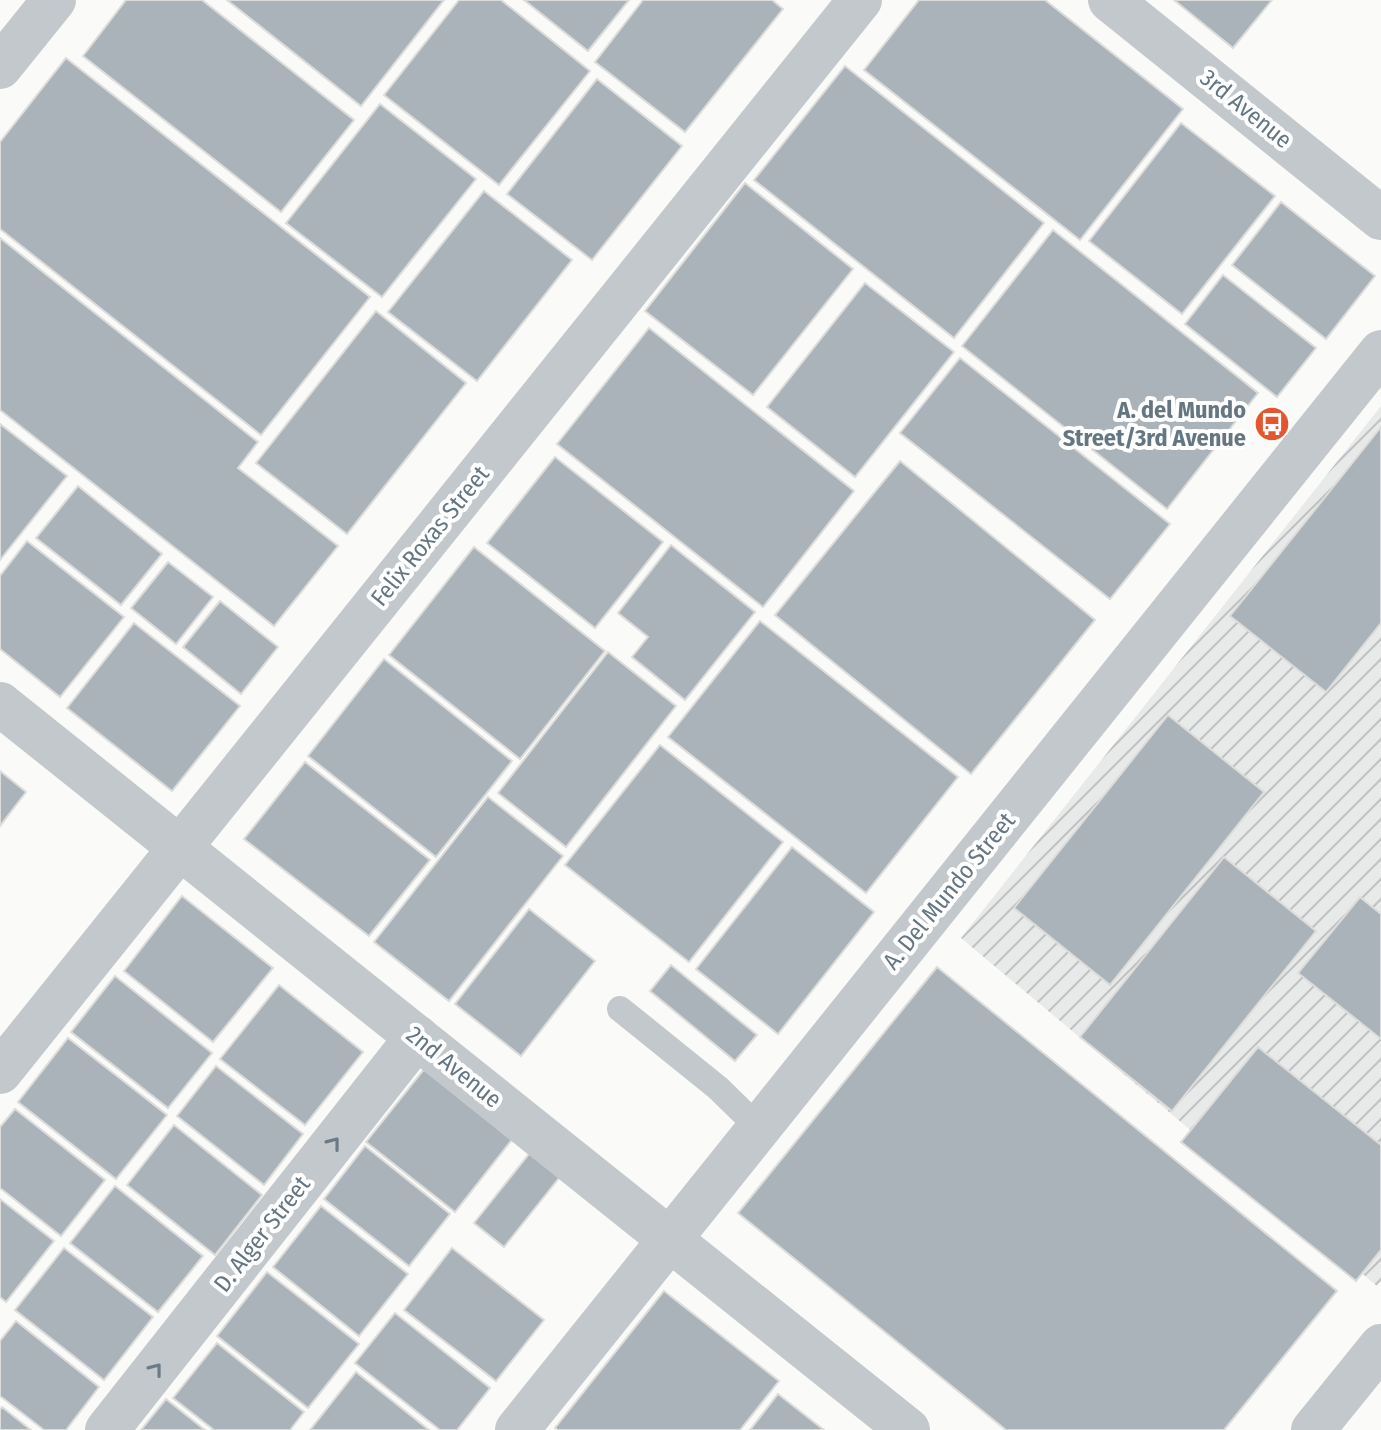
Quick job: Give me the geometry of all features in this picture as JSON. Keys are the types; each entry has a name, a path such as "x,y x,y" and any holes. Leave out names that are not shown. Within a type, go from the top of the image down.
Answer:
{"street":[{"path":"0,67 54,0"},
{"name":"Felix Roxas Street","path":"0,1072 860,0"},
{"name":"3rd Avenue","path":"1110,0 1381,218"},
{"name":"A. Del Mundo Street","path":"517,1430 1381,352"},
{"name":"2nd Avenue","path":"0,704 908,1430"},
{"name":"D. Alger Street","path":"107,1430 417,1037"},
{"path":"1313,1430 1381,1346"}],"lane":[{"path":"620,1009 718,1088 759,1128"}],"shaded area":[{"path":"1381,406 1381,1282 1377,1286 961,938"}],"building":[{"path":"126,0 202,0 354,120 281,212 83,56"},
{"path":"227,0 444,0 361,106"},
{"path":"459,0 501,0 590,71 499,185 384,95"},
{"path":"524,0 629,0 588,51"},
{"path":"643,0 772,0 783,9 685,132 595,62"},
{"path":"919,0 1045,0 1183,109 1080,240 864,70"},
{"path":"1174,0 1272,0 1233,48"},
{"path":"66,58 370,297 261,435 0,229 0,142"},
{"path":"845,66 1044,223 954,338 754,180"},
{"path":"597,79 682,146 592,260 507,194"},
{"path":"380,104 476,179 382,297 286,223"},
{"path":"1181,123 1275,196 1182,314 1089,241"},
{"path":"745,183 853,269 753,395 645,311"},
{"path":"484,191 572,260 477,381 388,312"},
{"path":"1281,202 1375,276 1326,339 1232,265"},
{"path":"1053,230 1258,393 1167,509 962,346"},
{"path":"0,238 258,442 238,468 338,546 274,626 0,410"},
{"path":"1223,275 1316,348 1277,397 1185,324"},
{"path":"865,283 954,352 855,477 767,407"},
{"path":"376,311 466,383 347,534 256,463"},
{"path":"649,328 854,491 763,607 557,444"},
{"path":"960,358 1170,524 1110,599 900,433"},
{"path":"0,424 67,476 0,560"},
{"path":"1381,427 1381,623 1326,692 1230,616"},
{"path":"555,457 663,542 595,628 487,543"},
{"path":"900,461 1095,620 971,774 775,615"},
{"path":"78,486 162,554 121,605 36,538"},
{"path":"27,541 124,617 60,697 0,649 0,576"},
{"path":"671,545 755,612 685,700 632,657 648,637 618,613"},
{"path":"474,547 605,651 520,759 389,655"},
{"path":"168,562 213,597 176,644 131,608"},
{"path":"220,601 278,647 241,694 183,647"},
{"path":"760,621 958,777 866,893 668,737"},
{"path":"134,623 240,706 172,791 67,708"},
{"path":"608,652 676,706 566,847 498,793"},
{"path":"384,659 512,761 436,857 308,756"},
{"path":"1168,715 1264,792 1110,985 1014,908"},
{"path":"660,745 783,842 689,962 565,865"},
{"path":"305,762 430,860 369,936 244,839"},
{"path":"0,771 26,792 0,826"},
{"path":"488,797 563,856 449,1001 374,942"},
{"path":"792,847 874,912 778,1034 696,969"},
{"path":"1224,857 1316,931 1172,1111 1080,1037"},
{"path":"182,896 273,968 213,1042 124,971"},
{"path":"1360,897 1381,914 1381,1039 1298,973"},
{"path":"529,909 595,961 521,1056 455,1004"},
{"path":"671,965 757,1035 735,1061 650,991"},
{"path":"937,967 1337,1291 1224,1430 1006,1430 738,1213"},
{"path":"115,976 212,1053 168,1108 71,1032"},
{"path":"279,985 363,1052 305,1125 220,1059"},
{"path":"68,1038 167,1115 116,1179 18,1102"},
{"path":"1258,1047 1381,1145 1381,1250 1356,1281 1181,1142"},
{"path":"430,1062 518,1132 455,1212 366,1142"},
{"path":"216,1066 303,1134 264,1185 177,1116"},
{"path":"15,1109 105,1180 61,1236 0,1188 0,1127"},
{"path":"174,1125 262,1195 215,1255 127,1185"},
{"path":"365,1146 450,1214 409,1266 324,1199"},
{"path":"533,1149 563,1173 504,1247 474,1223"},
{"path":"115,1186 203,1256 158,1312 70,1243"},
{"path":"0,1199 54,1241 6,1302 0,1297"},
{"path":"321,1206 408,1274 359,1336 273,1267"},
{"path":"64,1248 153,1317 104,1380 15,1310"},
{"path":"452,1248 544,1320 496,1381 404,1310"},
{"path":"267,1272 359,1344 308,1408 217,1336"},
{"path":"664,1291 779,1381 740,1430 555,1428"},
{"path":"395,1313 490,1388 457,1430 440,1430 355,1363"},
{"path":"16,1321 99,1387 66,1430 44,1430 0,1396 0,1341"},
{"path":"217,1343 304,1412 290,1430 214,1430 173,1398"},
{"path":"356,1372 429,1430 310,1430"},
{"path":"778,1394 824,1430 750,1430"},
{"path":"166,1399 205,1430 141,1430"},
{"path":"2,1407 31,1430 0,1430"}],"place":[{"name":"A. del Mundo Street/3rd Avenue","path":"1272,424"}]}
